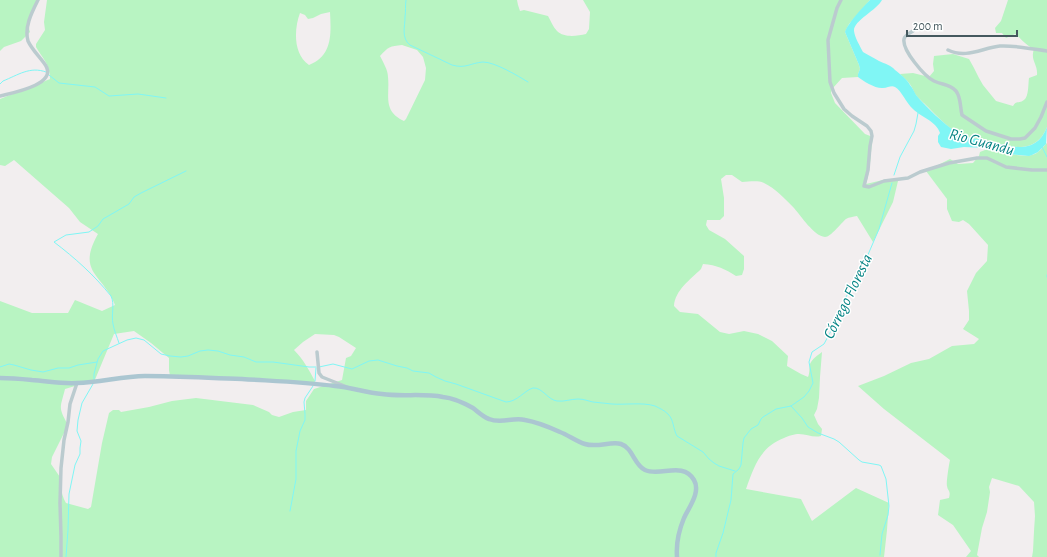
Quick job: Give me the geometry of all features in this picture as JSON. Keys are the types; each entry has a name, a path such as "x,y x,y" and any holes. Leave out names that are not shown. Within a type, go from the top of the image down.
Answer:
{"main road":[{"path":"0,378 77,383 132,376 189,377 292,382 350,388 386,395 433,395 450,398 469,406 484,417 491,420 497,421 517,418 526,420 560,432 588,445 596,446 613,443 620,444 625,446 641,467 648,471 675,470 686,473 693,479 696,488 694,497 684,517 678,537 677,557"}],"street":[{"path":"0,96 32,87 43,80 48,72 30,44 28,37 30,17 38,0"},
{"path":"841,0 837,8 828,40 830,83 836,97 844,109 867,126 871,131 872,136 868,170 864,186 868,187 884,181 908,178 920,172 949,162 979,158 987,158 1006,167 1047,170"},
{"path":"913,31 904,39 909,55 922,71 933,81 948,85 956,92 959,97 962,115 986,131 1011,139 1020,140 1025,138 1035,128 1041,118 1047,102"},
{"path":"948,50 958,54 970,54 1000,46 1047,51"},
{"path":"317,352 319,373 322,377 350,388"},
{"path":"61,557 60,503 62,461 70,404 77,383"}],"green space":[{"path":"0,0 37,0 32,11 29,24 30,32 21,41 4,47 0,51"},
{"path":"47,0 517,0 520,11 524,10 548,16 557,31 563,35 575,36 586,34 589,29 590,12 583,0 870,0 849,24 845,32 859,65 860,69 858,77 842,78 832,89 831,93 835,103 865,134 873,137 869,173 866,184 887,179 898,181 893,202 873,242 857,216 846,219 827,236 821,236 812,229 783,197 768,185 753,181 742,182 732,175 726,175 721,179 724,198 724,216 720,220 707,220 706,225 709,230 725,239 744,256 744,269 742,275 736,276 713,265 703,264 701,269 680,290 674,306 680,312 698,314 720,332 729,334 744,331 758,334 772,341 788,356 787,366 808,377 811,362 822,352 819,398 814,415 822,429 821,436 815,437 797,434 776,442 764,452 759,459 746,489 801,499 812,521 856,488 889,503 884,557 0,557 0,301 32,313 68,313 75,300 102,311 115,305 91,265 90,257 92,247 98,234 80,222 69,208 14,160 5,166 0,165 0,99 50,79 49,69 44,58 36,47 36,44 45,30 44,22","holes":["330,12 331,28 329,43 323,56 309,65 300,54 296,41 300,13 305,15 308,19","402,45 417,50 423,57 426,68 425,80 404,121 392,112 388,102 388,74 380,56 392,47","134,331 151,343 169,358 170,376 314,384 315,381 308,369 294,350 303,342 315,334 334,335 356,348 351,356 346,358 342,380 314,389 306,401 306,410 293,412 279,417 253,405 196,398 172,401 121,412 119,410 113,410 109,413 102,443 91,507 88,509 66,503 63,498 61,486 62,480 51,464 52,457 68,425 61,411 65,389 94,382 114,334"]},
{"path":"1008,0 1047,0 1047,127 1042,136 1035,143 1020,147 1002,145 960,135 945,124 915,94 910,84 900,74 913,73 929,77 934,71 934,56 953,54 969,59 983,85 996,101 1013,106 1015,103 1024,100 1028,93 1029,78 1037,75 1033,60 1034,49 1028,46 1015,34 1006,38 1002,33 996,33 995,28 1001,21"},
{"path":"1047,143 1047,557 1032,557 1035,516 1034,502 1019,486 992,478 989,487 990,492 987,512 982,528 977,555 979,557 966,557 971,551 953,525 938,515 940,500 949,498 950,492 947,488 947,484 950,460 884,409 858,386 911,363 929,359 952,346 974,344 979,339 963,329 969,320 967,291 976,273 987,261 988,245 969,224 963,220 959,222 952,221 947,209 947,199 926,171 950,159 958,164 973,163 979,156 980,152 987,148 1010,154 1028,156 1036,153"}],"water":[{"name":"Rio Guandu","path":"870,0 882,0 857,23 855,27 855,36 863,52 892,67 909,83 916,95 935,115 957,133 970,138 1020,147 1035,143 1042,137 1047,127 1046,144 1038,152 1029,156 1009,154 987,148 964,147 951,149 941,147 938,142 938,136 940,133 935,125 916,112 895,87 880,88 866,83 858,77 860,69 859,65 845,32 852,20"}],"waterway":[{"path":"406,0 404,36 410,45 452,65 465,66 483,62 494,64 528,82"},
{"path":"0,84 3,81 29,71 40,70 46,72"},
{"path":"49,75 59,83 95,87 109,96 138,94 166,98"},
{"name":"Córrego Floresta","path":"894,175 900,157 914,131 918,113"},
{"path":"1042,147 1047,157"},
{"path":"119,343 113,324 113,302 111,296 84,267 54,242 66,235 89,232 98,226 103,219 129,204 134,197 186,171"},
{"name":"Córrego Floresta","path":"716,557 731,500 733,474 741,465 744,438 751,429 758,425 763,417 776,409 791,406 804,397 809,391 813,383 809,362 812,352 824,344 838,318 846,297 864,264 879,229 892,183"},
{"path":"94,379 98,359 103,351 127,340 136,338 144,340 161,354 170,356 188,356 200,351 208,350 244,357 256,362 273,362 316,367"},
{"path":"319,367 333,364 352,369 369,361 378,360 413,371 429,373 445,381 506,402 514,400 527,391 536,388 557,401 580,399 612,404 639,404 655,406 665,411 670,416 677,436 703,452 714,463 735,471"},
{"path":"0,367 9,364 43,372 58,368 69,368 97,362"},
{"path":"315,381 316,368"},
{"path":"66,557 69,494 75,465 80,454 81,441 77,431 78,420 82,403 93,384"},
{"path":"290,511 296,479 296,451 300,431 305,420 304,402 313,386"},
{"path":"791,406 808,427 839,442 862,462 881,466 886,479 889,506 888,515 882,534 880,555"}]}
